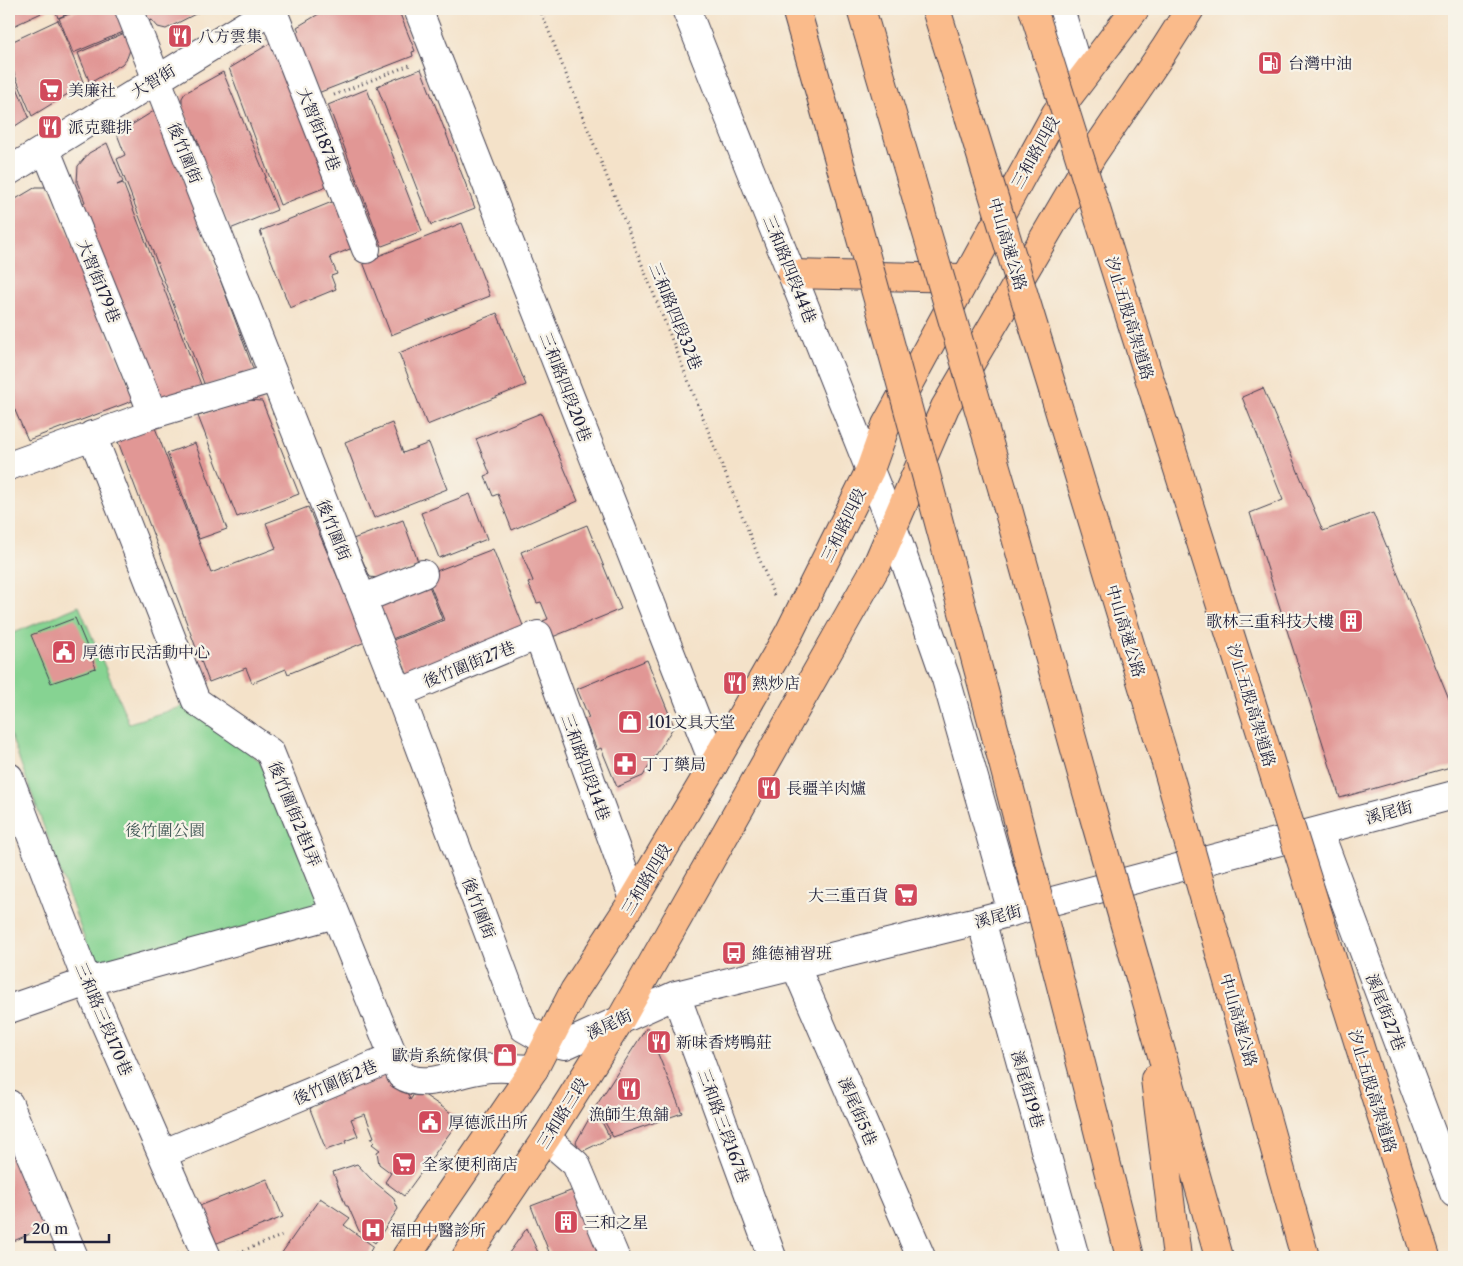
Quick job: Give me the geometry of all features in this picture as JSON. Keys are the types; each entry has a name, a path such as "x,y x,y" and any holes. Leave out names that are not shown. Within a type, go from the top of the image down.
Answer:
{"main road":[{"path":"796,9 885,320 1048,931 1130,1257"},
{"path":"861,9 1003,491 1219,1257"},
{"name":"中山高速公路","path":"936,9 1165,760 1232,992 1305,1257"},
{"name":"汐止五股高架道路","path":"1033,9 1426,1257"},
{"name":"三和路四段","path":"547,1041 574,991 634,899 789,633 870,470 886,425 1056,113 1135,9"},
{"path":"622,1017 876,567 894,530 946,407 1093,154 1190,9"},
{"path":"792,274 966,278"},
{"path":"1143,988 1177,1257"},
{"name":"三和路三段","path":"470,1255 622,1017"},
{"path":"406,1257 534,1069 547,1041"}],"street":[{"name":"後竹圍街","path":"129,9 362,600 524,1028 547,1041"},
{"name":"大智街","path":"9,171 272,9"},
{"name":"大智街187巷","path":"272,9 366,249"},
{"name":"三和路四段20巷","path":"418,9 714,764"},
{"name":"三和路四段44巷","path":"686,9 894,530 946,679 1012,912"},
{"path":"1060,9 1081,79"},
{"name":"大智街179巷","path":"45,148 153,414"},
{"path":"11,458 92,436 153,414 274,378"},
{"name":"後竹圍街2巷1弄","path":"92,436 196,701 270,752 392,1058"},
{"path":"362,600 423,574"},
{"name":"後竹圍街27巷","path":"398,693 538,635"},
{"name":"三和路四段14巷","path":"538,635 634,899"},
{"name":"三和路三段170巷","path":"9,777 87,982 162,1154 220,1256"},
{"name":"溪尾街","path":"547,1041 565,1046 622,1017 676,995 981,920 1454,795"},
{"name":"溪尾街27巷","path":"1318,831 1454,1193"},
{"path":"9,1009 87,982 335,914"},
{"name":"溪尾街19巷","path":"981,920 1075,1257"},
{"name":"溪尾街5巷","path":"795,965 921,1257"},
{"name":"三和路三段167巷","path":"676,995 772,1257"},
{"name":"後竹圍街2巷","path":"162,1154 392,1058 401,1075 411,1082 443,1079 484,1068 534,1069"},
{"path":"9,1104 74,1257"},
{"path":"546,1138 576,1164 615,1257"}],"path":[{"name":"三和路四段32巷","path":"540,9 789,633"},
{"path":"310,104 436,55"},
{"path":"220,1256 284,1235"}],"green space":[{"name":"後竹圍公園","path":"79,606 129,723 187,705 260,761 323,907 94,965 9,731 9,635"}],"building":[{"path":"9,9 50,9 9,28"},
{"path":"55,9 79,9 58,18"},
{"path":"82,9 119,9 128,30 73,53 59,18"},
{"path":"144,9 205,9 166,29 158,27 152,20 149,21"},
{"path":"327,9 398,9 415,51 412,52 413,56 318,93 292,35 299,31 297,27"},
{"path":"58,20 84,84 32,116 9,61 9,43"},
{"path":"127,32 131,47 127,58 122,64 90,83 78,53"},
{"path":"279,38 334,184 280,205 229,68"},
{"path":"9,68 29,117 9,130"},
{"path":"421,69 475,208 431,225 377,86"},
{"path":"223,72 266,177 264,178 277,210 230,229 197,147 200,146 182,107 182,98 185,93"},
{"path":"367,89 422,231 382,246 328,105"},
{"path":"157,109 254,371 205,386 117,159 125,155 117,134"},
{"path":"107,143 123,182 117,185 123,183 202,387 159,398 79,205 85,202 77,182 78,166 89,153"},
{"path":"36,187 48,187 135,400 28,440 9,397 9,203"},
{"path":"337,200 355,247 330,257 337,274 331,276 336,289 290,308 260,231"},
{"path":"462,223 490,296 391,335 363,262"},
{"path":"497,313 526,385 427,425 399,353"},
{"name":"歌林三重科技大樓","path":"1263,388 1323,531 1373,513 1454,712 1454,766 1340,798 1250,513 1283,500 1242,397"},
{"path":"248,400 262,401 299,494 237,517 198,416"},
{"path":"541,413 578,501 512,530 498,494 493,496 485,476 490,474 476,439"},
{"path":"392,423 403,453 429,443 447,489 374,518 345,442"},
{"path":"154,425 211,573 276,548 266,523 308,507 365,642 288,674 286,669 252,683 246,668 209,682 117,439"},
{"path":"195,443 227,529 199,539 167,453"},
{"path":"470,494 487,539 439,558 421,513"},
{"path":"403,520 420,567 378,578 370,577 353,539"},
{"path":"587,525 621,609 550,638 543,621 548,619 541,602 537,603 528,583 533,581 521,552"},
{"path":"493,549 527,636 408,679 393,640 444,620 426,575"},
{"path":"428,583 442,619 392,639 378,603"},
{"name":"厚德市民活動中心","path":"75,618 96,668 51,683 31,635"},
{"path":"647,660 674,726 643,776 617,787 601,748 597,750 584,719 589,718 577,689"},
{"path":"647,1027 682,1113 613,1137 596,1106"},
{"path":"385,1073 389,1083 402,1078 410,1100 417,1090 460,1119 404,1196 385,1182 391,1173 379,1164 377,1152 380,1150 372,1144 374,1142 371,1138 374,1137 365,1114 351,1119 358,1136 345,1141 346,1143 326,1150 310,1109 323,1098"},
{"path":"595,1108 610,1138 581,1152 576,1142"},
{"path":"9,1137 48,1226 9,1243"},
{"path":"357,1164 371,1179 393,1197 398,1209 375,1243 359,1231 348,1206 346,1206 333,1172"},
{"path":"267,1179 283,1217 212,1245 197,1207"},
{"name":"三和之星","path":"581,1187 606,1251 590,1257 551,1257 531,1206"},
{"path":"320,1198 350,1218 344,1225 373,1246 367,1257 279,1257"},
{"path":"527,1228 540,1257 506,1257"}],"place":[{"name":"八方雲集","path":"180,36"},
{"name":"台灣中油","path":"1270,63"},
{"name":"美廉社","path":"51,90"},
{"name":"派克雞排","path":"50,127"},
{"name":"歌林三重科技大樓","path":"1351,621"},
{"name":"厚德市民活動中心","path":"64,652"},
{"name":"熱炒店","path":"735,683"},
{"name":"101文具天堂","path":"630,722"},
{"name":"丁丁藥局","path":"625,764"},
{"name":"長疆羊肉爐","path":"769,788"},
{"name":"大三重百貨","path":"906,895"},
{"name":"維德補習班","path":"734,953"},
{"name":"新味香烤鴨莊","path":"659,1042"},
{"name":"歐肯系統傢俱","path":"505,1055"},
{"name":"漁師生魚舖","path":"629,1089"},
{"name":"厚德派出所","path":"430,1122"},
{"name":"全家便利商店","path":"404,1164"},
{"name":"三和之星","path":"566,1222"},
{"name":"福田中醫診所","path":"373,1230"}]}
